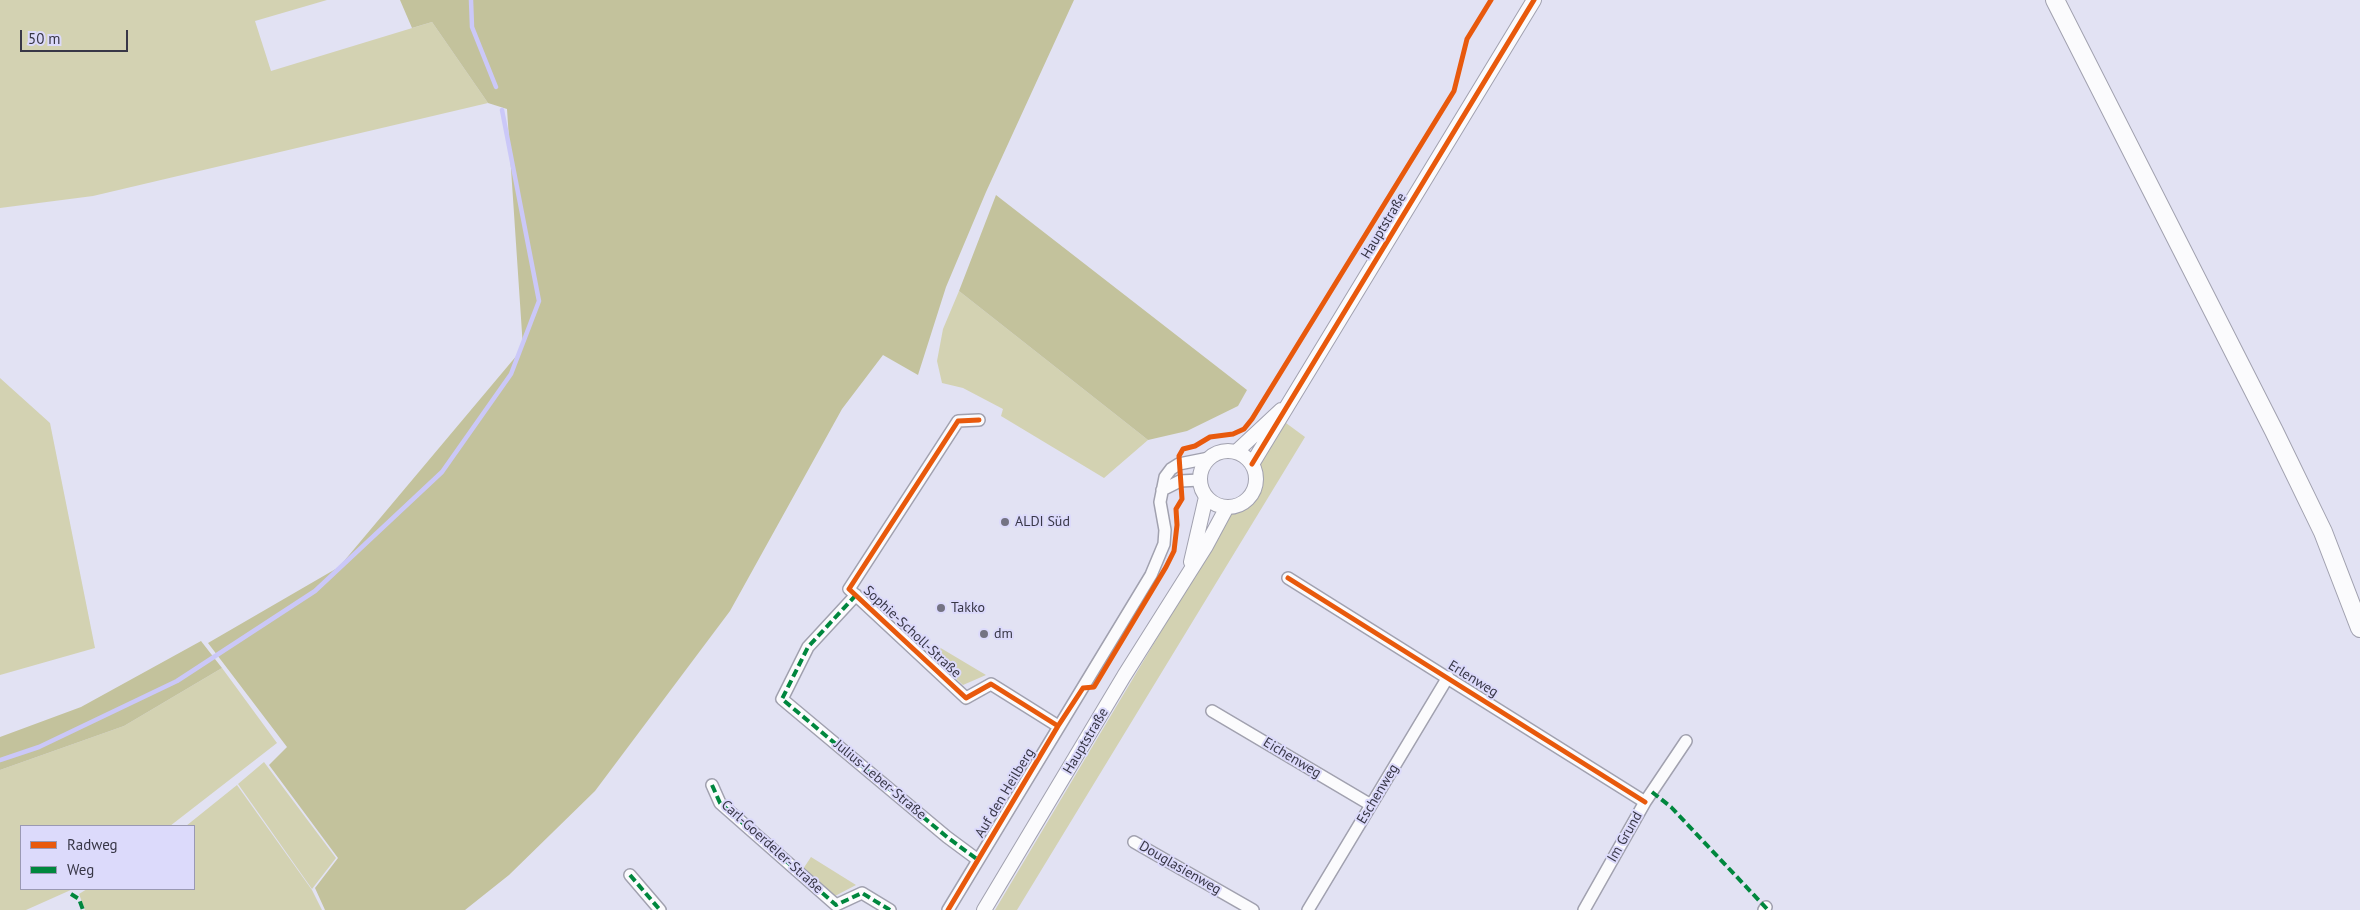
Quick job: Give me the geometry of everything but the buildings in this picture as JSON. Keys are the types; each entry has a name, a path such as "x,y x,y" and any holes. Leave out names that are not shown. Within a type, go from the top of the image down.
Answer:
{"main road":[{"path":"2058,3 2323,532 2360,628"}],"street":[{"name":"Hauptstraße","path":"1252,464 1277,426 1287,405 1534,0"},
{"name":"Hauptstraße","path":"1236,452 1287,405"},
{"name":"Sophie-Scholl-Straße","path":"979,420 958,421 849,589 966,698 991,684 1058,726"},
{"path":"1219,452 1236,452 1245,456 1252,464 1256,475 1253,493 1245,502 1227,507 1218,505 1206,497 1200,480 1202,468 1209,458 1219,452"},
{"name":"Auf den Heilberg","path":"948,910 1058,726 1114,640 1160,557 1164,530 1160,502 1165,477 1171,469 1179,464 1209,458"},
{"path":"1162,490 1180,482 1200,480"},
{"name":"Hauptstraße","path":"1188,573 1206,497"},
{"name":"Hauptstraße","path":"984,910 1206,546 1227,507"},
{"name":"Erlenweg","path":"1288,578 1645,802"},
{"name":"Sophie-Scholl-Straße","path":"782,699 808,647 856,595"},
{"name":"Eschenweg","path":"1308,910 1448,677"},
{"name":"Julius-Leber-Straße","path":"782,699 947,837 978,860"},
{"name":"Eichenweg","path":"1212,710 1372,805"},
{"name":"Im Grund","path":"1584,910 1645,802 1686,742"},
{"name":"Carl-Goerdeler-Straße","path":"712,785 720,803 836,905 862,894 890,910"},
{"name":"Douglasienweg","path":"1134,842 1253,910"},
{"path":"630,874 660,910"}],"green space":[{"path":"0,0 327,0 255,21 271,71 432,22 488,103 93,196 0,208"},
{"path":"400,0 1074,0 986,192 946,287 918,375 883,355 842,409 730,611 595,791 509,875 465,910 325,910 315,888 338,858 269,765 287,747 208,643 339,567 523,348 507,109 488,103 432,22 412,28"},
{"path":"996,195 1247,390 1238,406 1187,431 1148,440 959,291"},
{"path":"959,291 1148,440 1104,478 1001,416 1003,409 963,388 942,383 937,361 943,329"},
{"path":"0,378 50,423 95,648 0,675"},
{"path":"1286,423 1305,437 1017,910 995,910 1231,514 1250,502 1258,492 1261,476 1260,461"},
{"path":"201,641 222,668 124,726 0,770 0,737 81,707"},
{"path":"939,647 986,675 963,685 932,656"},
{"path":"222,668 277,743 171,825 20,825 20,890 71,890 26,910 0,910 0,770 124,726"},
{"path":"264,762 336,858 312,889 238,784"},
{"path":"237,785 312,890 322,910 85,910 79,894 85,890 195,890 195,825 187,825"},
{"path":"811,857 856,885 835,896 803,869"}],"waterway":[{"path":"471,0 472,27 496,87"},
{"path":"0,760 39,747 177,681 315,591 442,472 511,374 539,301 502,110"}],"marked path":[{"path":"856,595 808,647 782,699 947,837 978,860"},
{"path":"712,785 720,803 836,905 862,893 890,910"},
{"path":"1652,792 1671,807 1768,910"},
{"path":"630,875 660,910"},
{"path":"71,894 79,899 83,910"}],"cycle path":[{"path":"948,910 1058,726 1083,688 1094,687 1166,567 1174,551 1177,525 1176,509 1182,499 1179,456 1183,449 1195,446 1210,437 1233,434 1244,429 1252,419 1454,91 1467,39 1491,0"},
{"path":"1252,464 1534,0"},
{"path":"979,420 958,421 849,589 966,698 991,684 1058,726"},
{"path":"1288,578 1645,802"}],"place":[{"name":"ALDI Süd","path":"1005,522"},
{"name":"Takko","path":"941,608"},
{"name":"dm","path":"984,634"}]}
